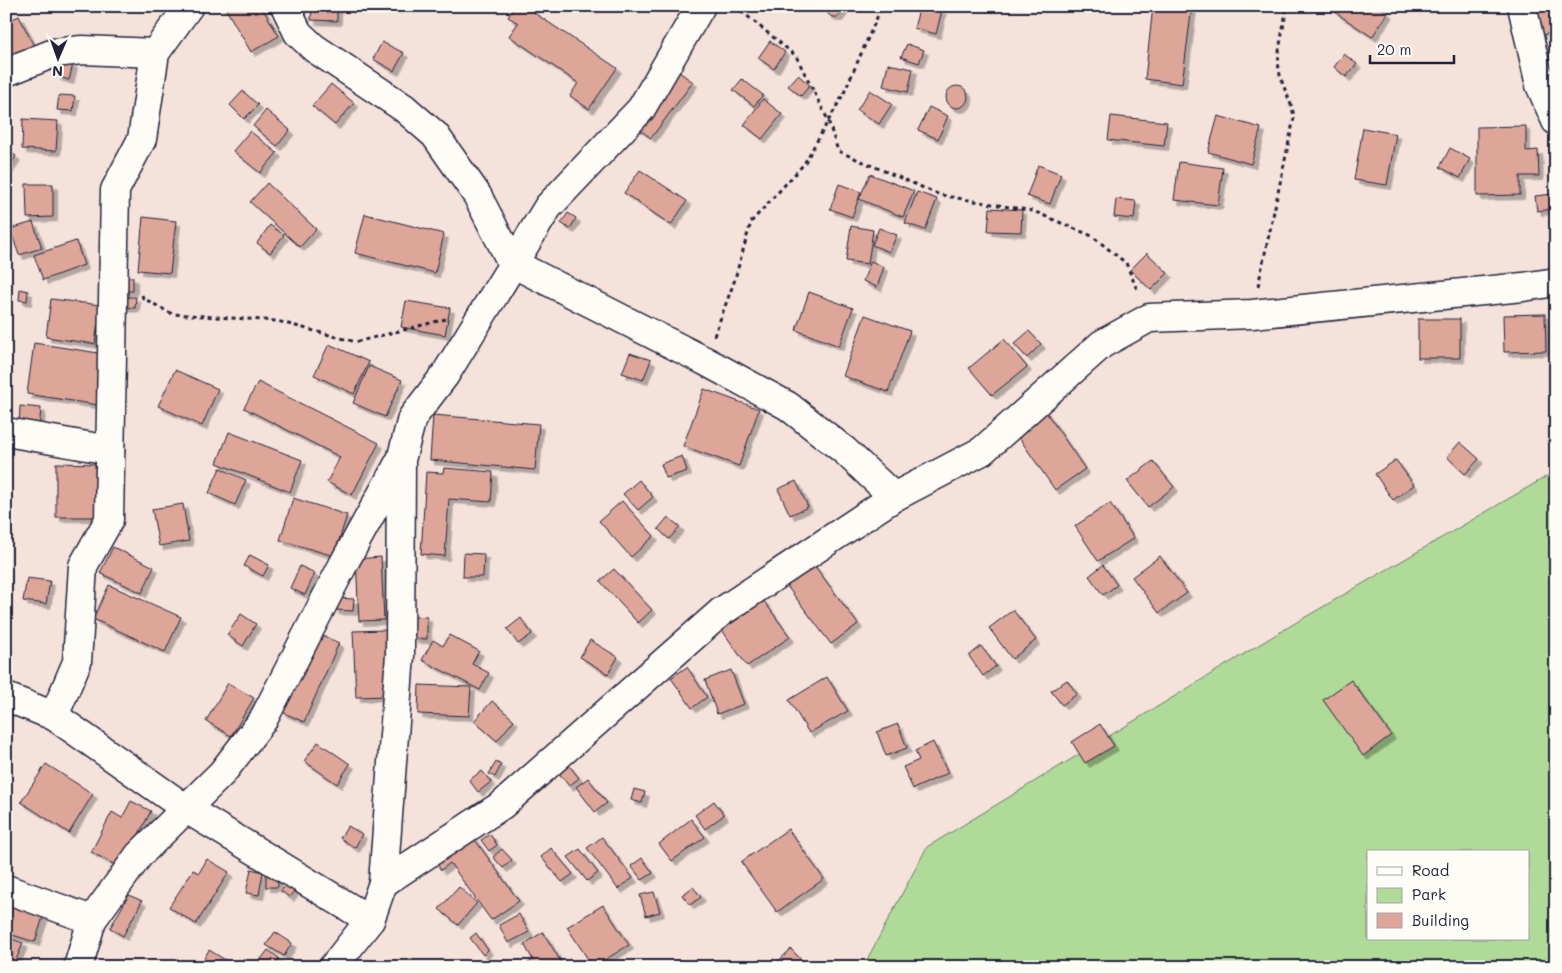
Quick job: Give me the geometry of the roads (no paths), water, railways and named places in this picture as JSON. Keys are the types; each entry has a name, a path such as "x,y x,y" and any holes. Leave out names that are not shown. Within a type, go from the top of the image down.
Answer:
{"street":[{"path":"54,716 77,662 83,566 109,520 115,190 142,139 155,53 189,6"},
{"path":"285,6 298,33 314,48 404,108 435,135 477,195 512,263 705,361 788,406 845,451 894,497"},
{"path":"78,967 92,920 139,855 222,773 263,720 344,563 401,460 412,418 445,375 548,207 641,109 701,6"},
{"path":"1522,6 1540,85 1556,121"},
{"path":"6,72 54,53 82,50 155,53"},
{"path":"383,883 502,805 720,612 894,497 982,451 1102,344 1149,318 1252,314 1523,288 1556,282"},
{"path":"6,432 110,450"},
{"path":"333,967 370,920 383,883 400,655 401,460"},
{"path":"6,697 54,716 185,808 370,920"},
{"path":"6,888 92,920"}]}
